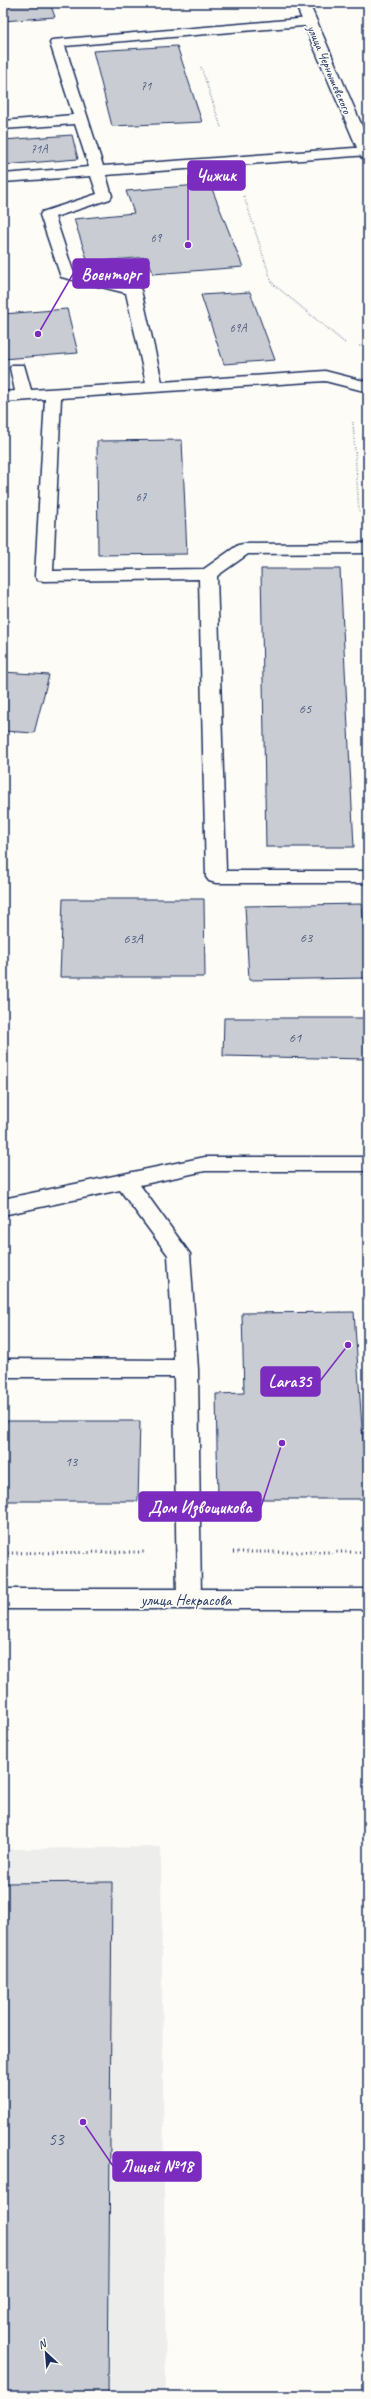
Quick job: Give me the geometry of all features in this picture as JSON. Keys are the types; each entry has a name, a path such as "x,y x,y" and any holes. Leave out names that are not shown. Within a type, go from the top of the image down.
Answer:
{"main road":[{"name":"улица Чернышевского","path":"302,3 367,153"},
{"path":"155,387 133,290 66,274 48,215 105,196 57,42 310,22"},
{"path":"3,125 81,119"},
{"path":"3,178 232,161 367,153"},
{"path":"18,368 24,396"},
{"path":"3,397 325,376 368,388"},
{"path":"53,394 44,576 208,574 244,549 365,548"},
{"path":"208,574 216,877 368,877"},
{"path":"3,1207 205,1164 368,1164"},
{"path":"126,1181 179,1254 186,1369 189,1599"},
{"path":"3,1368 186,1369"},
{"name":"улица Некрасова","path":"3,1598 368,1599"}],"path":[{"path":"189,32 272,283 348,346 365,548 368,649"}],"shaded area":[{"path":"161,1847 166,2396 3,2396 3,1849"}],"building":[{"path":"3,3 50,3 55,17 3,21"},
{"path":"177,46 202,122 112,126 93,51"},
{"path":"72,135 78,159 3,165 3,140"},
{"path":"210,184 243,267 153,274 148,257 88,262 74,219 134,213 126,191"},
{"path":"250,292 275,360 224,364 201,295"},
{"path":"67,309 78,353 3,359 3,314"},
{"path":"182,440 187,554 98,555 97,441"},
{"path":"261,569 340,569 354,847 266,847"},
{"path":"3,672 49,675 34,733 3,731"},
{"path":"63,899 204,899 205,977 60,977"},
{"path":"362,904 368,978 249,980 245,906"},
{"path":"224,1018 366,1018 366,1059 223,1056"},
{"path":"354,1312 367,1499 218,1499 216,1394 244,1393 242,1313"},
{"path":"3,1421 140,1421 138,1501 3,1501"},
{"path":"112,1882 108,2396 3,2396 3,1883"}],"place":[{"name":"Чижик","path":"188,245"},
{"name":"Военторг","path":"38,334"},
{"name":"Lara35","path":"348,1345"},
{"name":"Дом Извощикова","path":"282,1443"},
{"name":"Лицей №18","path":"83,2122"}]}
